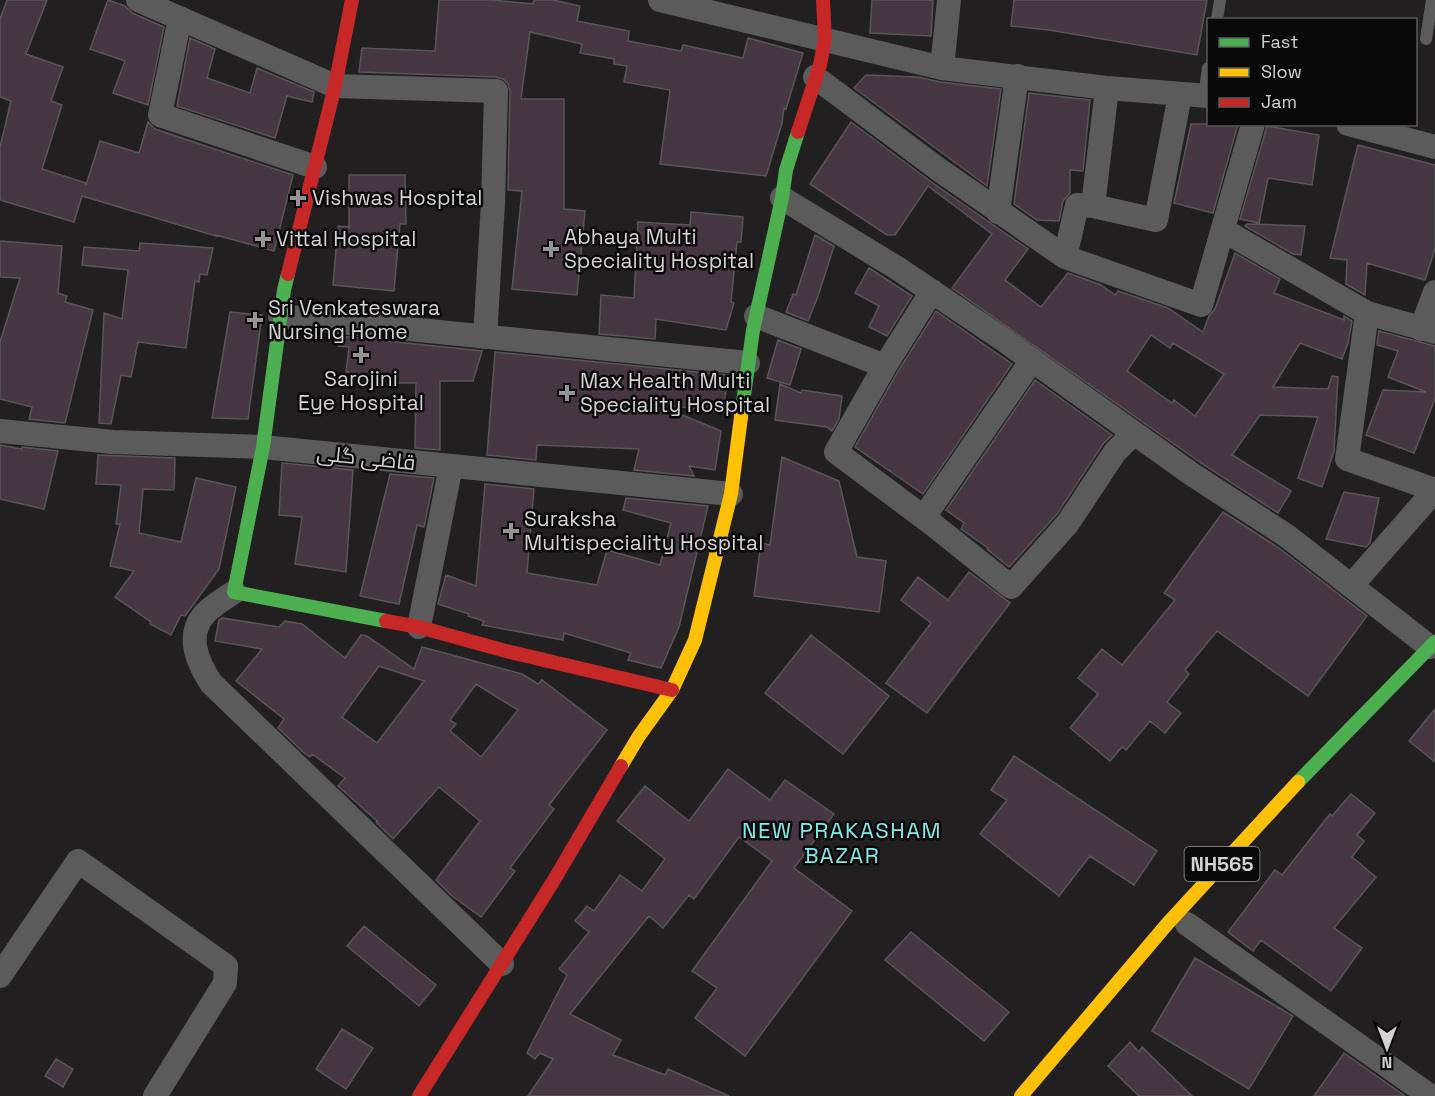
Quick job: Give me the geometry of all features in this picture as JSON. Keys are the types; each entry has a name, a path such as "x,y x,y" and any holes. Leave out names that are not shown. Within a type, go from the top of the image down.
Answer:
{"main road":[{"path":"352,0 335,86 284,290 263,447 234,592 419,627 506,651 672,690"},
{"path":"419,1096 502,964 639,736 672,690 695,640 731,494 748,363 786,170 820,65 825,39 823,0"},
{"name":"NH565","path":"1021,1096 1168,923 1317,760 1432,645"}],"street":[{"path":"138,0 335,86 496,91 493,203 485,337"},
{"path":"660,0 942,68 1107,88 1206,96"},
{"path":"942,68 949,0"},
{"path":"180,18 160,115 315,167"},
{"path":"815,76 998,212 1065,257 1200,305 1252,126"},
{"path":"998,212 1017,76"},
{"path":"1093,206 1107,88"},
{"path":"1065,257 1077,205 1093,206 1156,220 1180,95"},
{"path":"1356,126 1435,147"},
{"path":"782,198 932,291 1193,475 1287,536 1432,645"},
{"path":"1223,230 1368,313 1428,330 1435,292"},
{"path":"932,291 885,366 836,452 924,517 1011,587 1068,523 1115,452 1134,433"},
{"path":"1351,586 1435,490 1347,459 1368,313"},
{"path":"280,316 748,363"},
{"path":"756,316 885,366"},
{"path":"924,517 1032,360"},
{"name":"قاضی گلی","path":"0,431 113,442 263,447 731,494"},
{"path":"419,627 451,466"},
{"path":"234,592 204,614 196,626 195,642 199,664 211,683 502,964"},
{"path":"0,976 78,861 226,966 225,983 154,1096"},
{"path":"1188,925 1430,1096"}],"lane":[{"path":"1217,18 1220,0"},
{"path":"1426,39 1432,0"}],"building":[{"path":"7,0 47,0 26,54 63,67 51,101 62,105 42,169 86,183 86,185 100,141 139,153 148,122 155,129 293,175 274,251 82,196 74,222 0,200 0,147 11,101 0,97 0,19"},
{"path":"108,0 125,6 132,13 164,27 148,105 113,93 125,61 90,49"},
{"path":"439,0 492,0 533,4 534,0 553,0 580,6 577,21 629,31 628,41 681,51 683,45 743,58 748,38 803,53 786,109 784,108 782,123 766,176 660,164 670,90 624,82 627,66 614,64 614,59 580,53 582,44 530,32 521,99 564,99 564,209 585,211 577,295 512,289 522,191 508,190 510,91 508,84 496,77 359,72 362,48 435,51"},
{"path":"872,0 933,0 931,36 870,33"},
{"path":"1014,0 1207,0 1197,55 1049,30 1011,26"},
{"path":"190,38 215,49 207,78 250,93 257,68 314,92 312,102 287,96 275,138 177,106"},
{"path":"866,75 918,77 940,82 1001,89 987,186 854,88"},
{"path":"1029,93 1090,100 1083,171 1070,170 1070,193 1063,201 1059,221 1037,220 1014,204"},
{"path":"851,122 930,181 1028,249 1005,280 1041,307 1068,273 1101,285 1115,295 1118,291 1168,308 1203,332 1209,316 1215,309 1235,253 1280,279 1274,293 1344,320 1344,316 1352,321 1342,359 1300,343 1273,387 1328,389 1332,376 1338,377 1334,451 1322,487 1298,478 1318,417 1260,415 1232,455 1291,491 1278,513 1201,463 952,288 992,234 928,186 895,235 887,235 810,184","holes":["1151,335 1170,348 1173,343 1224,374 1195,416 1174,400 1172,403 1127,371"]},
{"path":"1191,124 1237,126 1213,213 1174,203"},
{"path":"1267,126 1319,135 1312,185 1268,178 1259,223 1240,219"},
{"path":"1358,145 1435,165 1435,249 1425,280 1367,263 1365,295 1346,284 1347,260 1330,258"},
{"path":"349,175 405,175 406,224 400,224 394,291 333,285 338,226 349,227"},
{"path":"691,212 743,217 741,242 737,242 731,302 734,303 726,330 656,319 655,339 599,334 601,295 634,298 638,222 690,225"},
{"path":"1247,224 1305,226 1301,255 1293,254 1245,226"},
{"path":"815,235 834,246 808,321 786,312 793,294 796,295"},
{"path":"0,241 62,246 58,293 67,296 65,302 93,310 65,423 29,419 32,407 0,399 0,342 20,278 0,277"},
{"path":"140,243 213,248 207,275 200,274 199,282 195,281 186,348 138,342 131,377 121,375 111,424 99,423 104,313 122,319 128,270 82,265 84,247 139,251"},
{"path":"869,268 912,296 887,336 869,327 879,306 855,293"},
{"path":"936,311 1012,364 923,494 855,447"},
{"path":"230,312 262,315 248,419 212,418"},
{"path":"1379,331 1435,346 1435,399 1414,453 1366,435 1383,390 1426,392 1388,377 1398,351 1377,345"},
{"path":"339,336 482,351 473,381 440,381 440,450 415,448 416,383 397,383 397,379 346,372 349,347 338,346"},
{"path":"778,340 801,349 790,385 767,378"},
{"path":"495,352 728,375 723,413 669,405 668,409 721,431 715,470 689,466 694,476 634,470 639,449 537,445 536,460 487,455"},
{"path":"1035,380 1112,435 1103,444 1057,514 1009,567 988,548 961,529 964,523 946,510"},
{"path":"780,384 801,393 802,390 842,396 839,419 832,431 827,427 775,420"},
{"path":"0,445 58,451 44,509 0,499"},
{"path":"98,455 175,458 174,490 143,489 139,533 181,542 196,478 236,487 219,569 185,616 181,615 171,635 150,624 151,622 115,597 134,571 110,566 120,524 116,524 121,485 96,484"},
{"path":"782,457 839,481 857,557 886,561 879,612 754,596 761,543 770,545"},
{"path":"282,463 353,470 346,572 295,564 302,517 279,515"},
{"path":"390,474 434,478 424,527 417,525 399,604 360,596"},
{"path":"485,484 534,489 527,573 597,585 607,550 660,565 671,523 623,510 626,498 708,506 679,627 661,668 628,660 631,653 564,633 563,640 482,625 484,621 438,604 446,575 476,586"},
{"path":"1344,492 1379,498 1370,543 1366,547 1326,539"},
{"path":"1223,512 1279,548 1367,616 1308,696 1217,631 1185,670 1189,674 1167,702 1181,713 1165,733 1150,721 1126,750 1122,747 1110,761 1070,728 1098,694 1078,678 1102,649 1122,665 1175,600 1164,593"},
{"path":"969,572 1010,603 927,713 886,683 931,623 901,600 918,577 948,600"},
{"path":"222,618 279,627 285,621 302,624 345,658 361,635 367,636 414,669 422,647 522,674 538,684 542,680 607,730 549,805 554,809 510,868 515,871 481,917 451,895 436,880 480,821 439,787 393,839 377,821 338,786 345,778 312,754 310,757 303,752 278,728 284,719 236,681 262,649 215,641 219,620","holes":["379,666 424,681 377,743 342,717","476,684 518,710 481,757 450,731 456,724 450,720"]},
{"path":"811,635 889,696 843,754 765,693"},
{"path":"1435,709 1435,762 1409,741"},
{"path":"1014,756 1157,851 1134,885 1090,856 1059,896 980,834 1007,800 991,790"},
{"path":"728,769 770,800 785,780 834,814 794,868 852,911 745,1056 695,1018 717,988 692,971 772,861 739,837 694,899 689,895 663,928 649,916 570,1014 621,1040 613,1055 665,1075 668,1069 729,1096 528,1096 553,1059 540,1053 535,1059 527,1053 567,975 559,969 589,932 575,921 587,906 594,911 620,875 642,891 665,859 617,821 645,786 689,821"},
{"path":"1351,794 1375,813 1357,835 1364,841 1352,857 1376,877 1334,928 1362,948 1331,991 1261,940 1253,951 1228,932 1275,870 1282,875 1330,814 1332,816"},
{"path":"364,926 436,985 419,1006 347,946"},
{"path":"911,932 1009,1012 984,1041 885,960"},
{"path":"1195,958 1293,1016 1249,1089 1152,1031"},
{"path":"342,1029 373,1048 346,1089 316,1069"},
{"path":"1130,1042 1139,1052 1142,1047 1192,1096 1139,1096 1108,1066"},
{"path":"1344,1053 1405,1096 1314,1096"},
{"path":"56,1059 73,1069 63,1087 45,1076"}],"traffic: fast":[{"path":"741,417 753,330 786,170 798,132"},
{"path":"288,274 263,447 234,592 386,621"},
{"path":"1298,782 1435,642"}],"traffic: slow":[{"path":"621,766 672,690 695,640 731,494 741,417"},
{"path":"1021,1096 1168,923 1298,782"}],"traffic: jam":[{"path":"288,274 335,86 352,0"},
{"path":"798,132 820,65 825,39 823,0"},
{"path":"386,621 419,627 506,651 672,690"},
{"path":"419,1096 554,880 621,766"}],"place":[{"name":"Vishwas Hospital","path":"298,198"},
{"name":"Vittal Hospital","path":"263,239"},
{"name":"Abhaya Multi Speciality Hospital","path":"551,249"},
{"name":"Sri Venkateswara Nursing Home","path":"255,320"},
{"name":"Sarojini Eye Hospital","path":"361,355"},
{"name":"Max Health Multi Speciality Hospital","path":"567,393"},
{"name":"Suraksha Multispeciality Hospital","path":"511,531"}],"district":[{"name":"NEW PRAKASHAM BAZAR","path":"842,842"}]}
